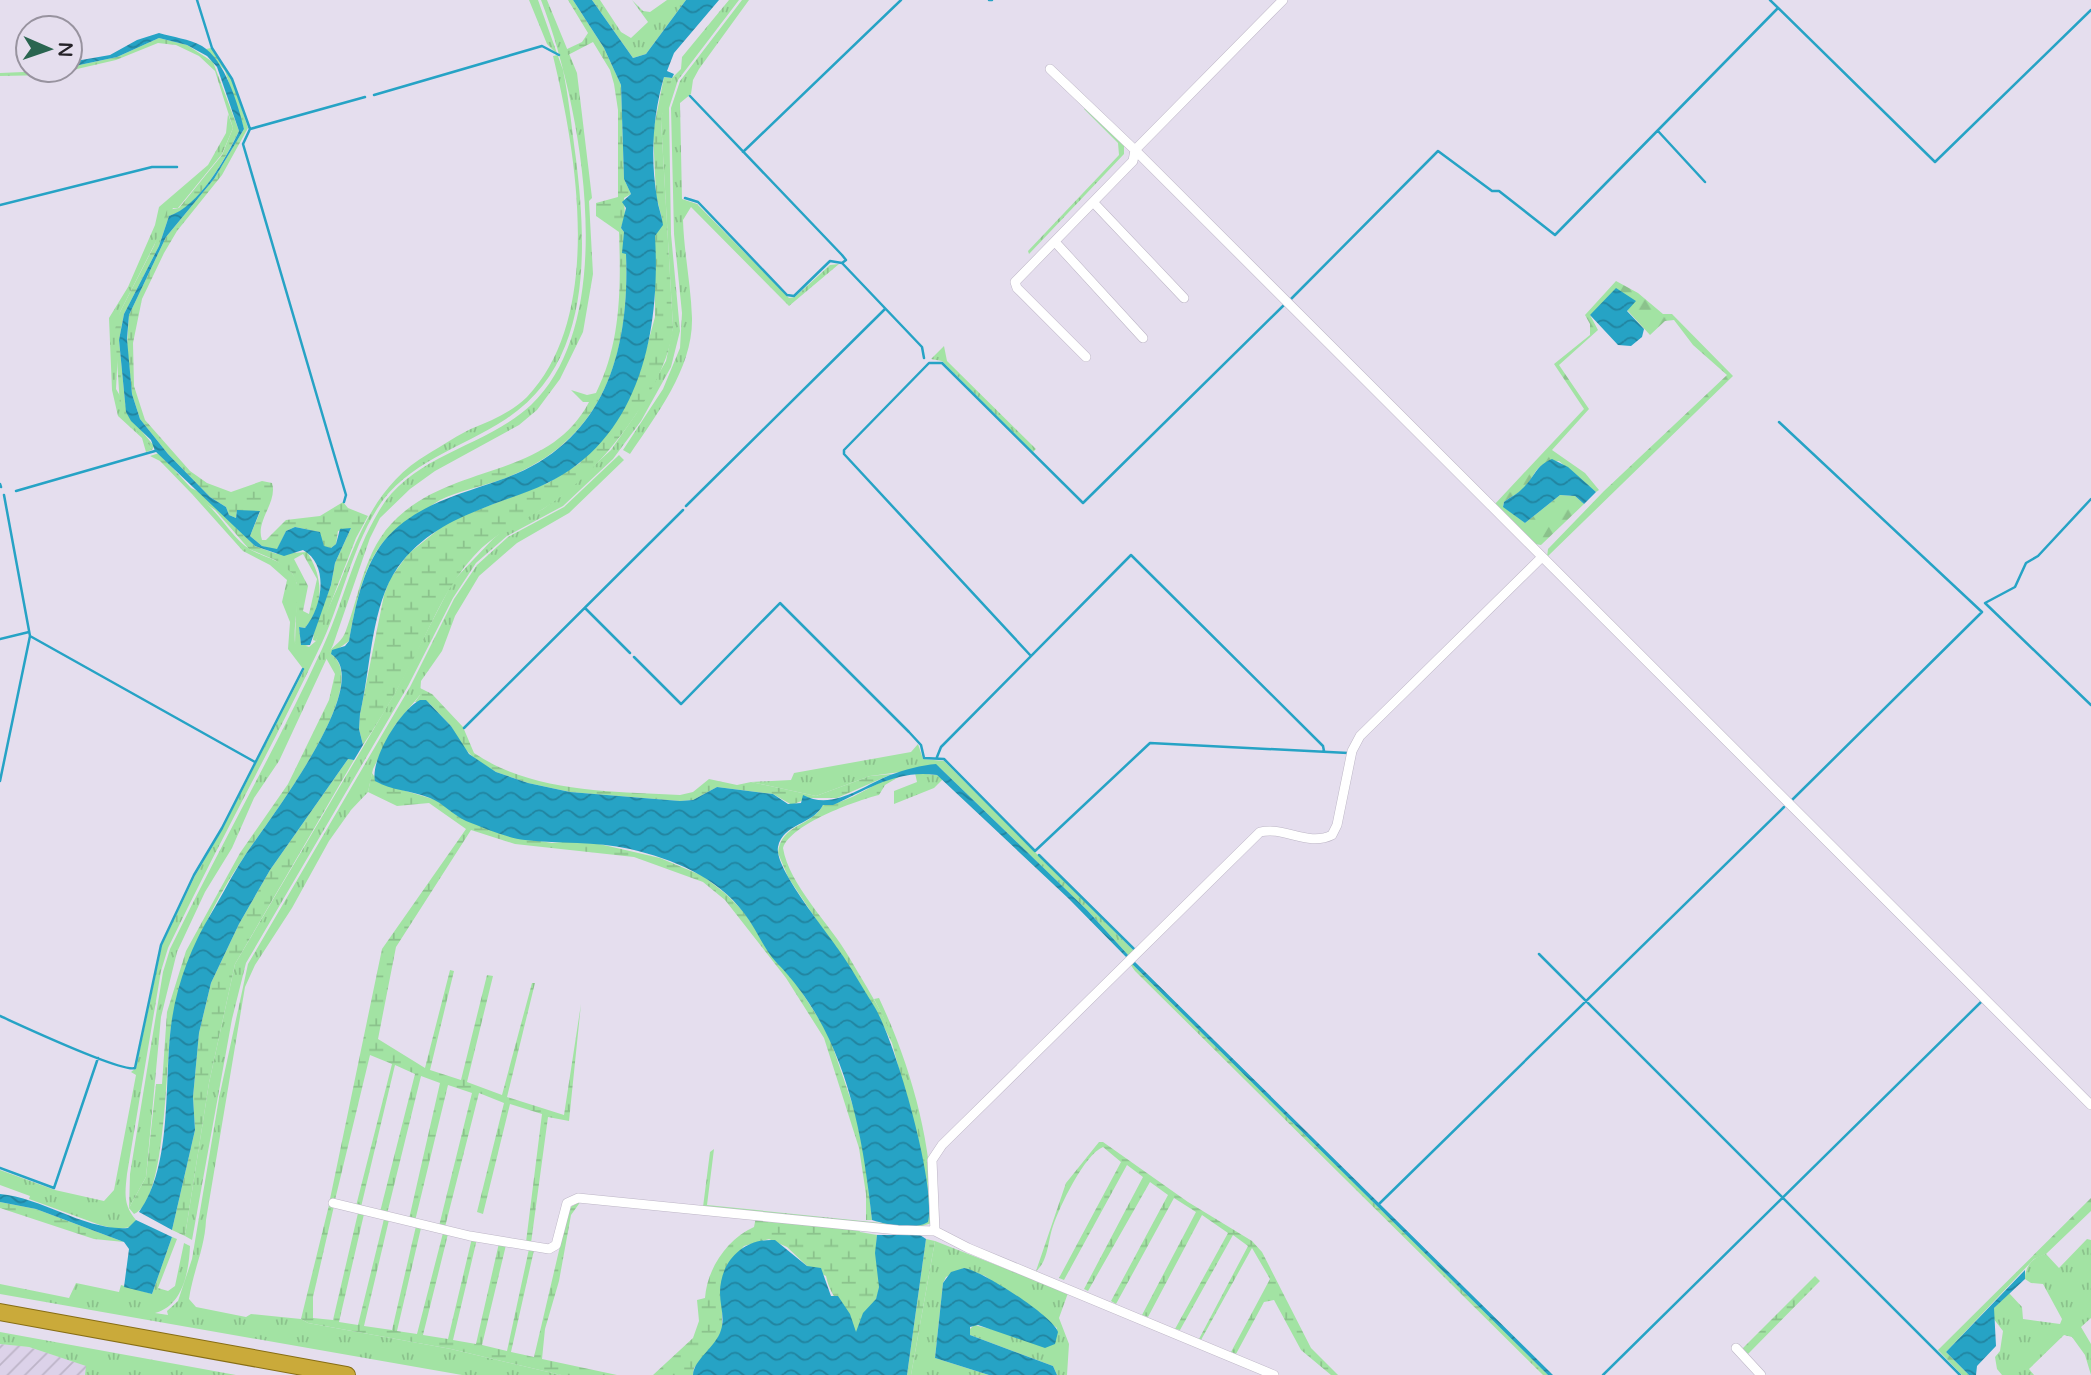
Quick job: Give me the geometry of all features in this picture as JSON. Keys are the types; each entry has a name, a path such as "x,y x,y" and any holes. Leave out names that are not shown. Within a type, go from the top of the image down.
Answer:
{"highway":[{"path":"0,1312 347,1375"}],"street":[{"path":"1086,357 1017,288 1015,282 1133,162 1135,150 1283,0"},
{"path":"1050,69 1135,150 2091,1105"},
{"path":"1093,202 1184,298"},
{"path":"1056,243 1143,338"},
{"path":"934,1231 936,1199 932,1160 942,1145 1260,832 1272,831 1317,839 1332,835 1337,825 1352,751 1360,736 1542,557"},
{"path":"333,1203 470,1236 549,1249 556,1245 567,1203 578,1198 898,1230 934,1231 968,1248 1274,1375"},
{"path":"1736,1348 1761,1375"}],"shaded area":[{"path":"0,1344 29,1347 87,1366 85,1375 0,1375"}],"green space":[{"path":"529,0 538,0 557,54 547,44"},
{"path":"541,0 547,0 577,73 592,198 589,201 593,274 583,332 560,379 537,410 519,425 435,471 410,489 380,518 370,538 333,645 279,761 254,798 232,848 205,892 177,952 161,1017 146,1177 129,1208 130,1174 163,972 170,949 322,649 370,527 393,492 410,476 513,420 531,405 559,367 577,320 585,266 585,209 579,151 556,43"},
{"path":"568,0 573,0 604,48 621,85 624,179 631,194 624,198 625,216 621,228 624,232 623,252 626,253 626,291 623,326 604,391 587,419 564,443 535,464 500,480 440,500 389,537 376,551 360,589 349,641 331,654 341,670 339,695 328,724 292,788 224,889 201,933 186,970 172,1021 159,1156 145,1203 134,1214 129,1208 146,1177 156,1084 162,1084 167,1012 186,951 240,853 288,784 329,700 335,674 326,658 345,633 372,552 391,524 428,496 529,456 552,443 573,426 589,402 583,402 571,390 587,395 596,393 604,374 618,315 619,232 596,216 596,203 618,197 618,110 610,70 593,42 568,55 565,50 582,42 588,33"},
{"path":"592,0 600,0 621,32 631,38 648,22 632,0 643,11 650,12 667,0 686,0 646,54 633,58"},
{"path":"729,0 739,0 678,80 669,108 671,234 680,331 671,367 641,421 613,459 563,506 507,536 476,563 453,598 408,686 246,963 232,1019 192,1240 185,1236 209,1083 235,964 395,693 453,581 511,524 543,509 562,495 611,450 636,414 666,361 673,327 661,120 672,78 681,69 682,57"},
{"path":"742,0 749,0 699,69 693,80 691,94 680,103 682,199 697,204 789,298 795,297 830,265 839,264 789,306 691,207 683,220 692,318 687,355 672,390 630,454 623,450 663,389 680,348 682,313 674,234 671,108 680,81"},
{"path":"159,38 187,45 213,62 239,131 210,181 190,204 169,216 159,246 124,314 119,340 126,412 154,446 152,450 126,418 120,406 115,329 120,312 154,246 167,210 179,208 222,155 233,128 215,71 199,56 176,45 158,43 116,60 84,67 84,64 117,57"},
{"path":"211,48 232,80 248,128 222,175 177,231 142,299 133,343 134,386 145,420 190,471 207,483 231,492 262,481 272,483 272,497 261,526 262,540 266,540 286,520 320,516 343,502 348,508 368,516 356,538 316,641 313,640 315,626 331,585 335,563 351,528 338,531 336,544 331,548 324,547 319,532 295,527 286,531 277,550 262,546 250,536 260,512 237,511 236,518 229,515 226,507 210,497 168,454 140,419 132,394 127,346 129,315 166,237 214,179 244,129 225,71 206,49"},
{"path":"558,55 570,114 582,230 577,302 569,336 555,368 534,395 506,419 436,457 403,479 377,509 368,526 318,651 168,948 161,971 127,1174 127,1204 136,1220 132,1227 116,1229 100,1225 29,1199 30,1196 0,1185 0,1170 55,1190 104,1201 114,1190 136,1075 131,1072 136,1068 162,945 195,876 223,828 304,670 288,649 290,622 282,602 287,580 270,565 243,551 192,494 209,506 243,544 290,571 298,590 295,643 309,647 316,641 363,527 383,494 396,479 428,454 463,433 508,412 527,397 551,363 567,323 575,280 578,233 576,186 570,140 553,56"},
{"path":"14,72 14,76 0,76 0,73"},
{"path":"664,77 672,78 661,120 673,327 668,351 658,377 626,429 585,476 543,509 489,542 464,567 363,745 359,729 360,714 384,595 390,579 408,554 449,521 548,483 580,463 640,372 655,317 655,236 662,219 656,195 653,132"},
{"path":"1086,107 1124,143 1124,154 1029,254 1028,251 1119,155 1118,143 1084,109"},
{"path":"228,114 233,128 222,154 178,208 173,208 120,312 116,389 152,450 146,452 142,438 118,416 112,390 109,318 128,287 155,225 159,207 208,165 226,133"},
{"path":"1616,281 1638,293 1663,314 1672,314 1733,376 1547,557 1548,549 1604,491 1727,375 1693,345 1674,320 1665,321 1650,335 1627,310 1635,301 1590,315 1598,330 1559,365 1589,409 1552,450 1585,473 1599,490 1596,492 1559,461 1540,467 1524,488 1504,502 1503,506 1525,523 1560,495 1575,496 1584,504 1541,545 1535,544 1494,505 1584,409 1554,364 1590,335 1590,324 1585,315"},
{"path":"944,346 947,361 1036,449 1033,452 942,361 931,359"},
{"path":"159,453 191,488 204,494 255,546 277,554 307,552 316,571 320,590 316,610 311,619 305,628 299,627 301,644 309,646 298,648 295,643 297,584 292,573 275,560 249,549 215,510 192,494 160,461 150,456","holes":["303,554 317,579 309,614 303,611 308,586 294,559"]},
{"path":"619,455 624,460 569,513 517,543 479,576 455,616 442,651 421,681 420,695 395,725 373,769 368,792 329,841 292,908 255,965 245,987 203,1240 189,1299 196,1307 246,1317 251,1314 301,1319 308,1323 451,1349 561,1375 462,1375 0,1294 0,1284 69,1298 76,1283 119,1292 121,1285 152,1294 172,1237 177,1239 158,1288 168,1291 175,1286 184,1243 190,1246 183,1286 192,1259 219,1098 248,964 410,687 454,599 477,565 508,537 564,507","holes":["183,1286 178,1301 167,1311 168,1315 155,1313 172,1303"]},
{"path":"418,687 432,694 463,727 474,753 522,776 574,788 680,795 693,792 709,779 737,785 751,782 816,796 870,776 892,774 837,798 808,798 792,805 773,794 717,787 693,800 680,801 570,792 528,783 496,772 475,759 460,744 451,726 429,703 415,702 420,695"},
{"path":"918,744 923,759 944,761 1134,951 1129,956 1087,910 939,767 870,776 816,796 751,782 791,780 794,773 911,752"},
{"path":"348,759 354,760 235,964 209,1083 185,1236 172,1230 195,1130 193,1097 199,1033 211,983 239,924 270,870"},
{"path":"372,773 379,783 436,800 465,820 505,835 552,843 582,840 660,858 703,876 726,894 744,912 777,962 790,974 828,1033 856,1115 866,1164 872,1220 866,1220 866,1194 859,1148 824,1038 786,978 725,900 703,882 634,857 515,844 471,830 396,947 378,1039 425,1068 450,970 454,971 430,1070 461,1080 487,975 493,976 467,1082 502,1095 532,983 535,983 507,1097 564,1115 581,1004 569,1121 548,1117 531,1243 526,1242 542,1114 510,1104 483,1214 477,1212 504,1103 479,1093 445,1227 439,1226 472,1093 448,1085 415,1221 409,1219 440,1083 421,1076 387,1214 380,1212 415,1074 395,1065 361,1207 356,1206 392,1064 370,1055 335,1200 330,1199 382,949 466,829 429,803 397,806 368,792"},
{"path":"915,773 937,775 943,779 934,788 894,804 894,791 917,782"},
{"path":"902,775 885,785 879,795 855,802 811,822 788,839 783,848 793,876 841,944 888,1027 904,1071 917,1121 929,1196 928,1222 928,1197 920,1148 892,1043 874,1007 788,877 778,853 785,836 812,818 823,805 844,801"},
{"path":"1131,963 1548,1375 1543,1375 1135,971"},
{"path":"879,998 901,1051 918,1108 925,1136 932,1206 911,1100 896,1049 874,999"},
{"path":"1099,1142 1103,1142 1188,1202 1252,1241 1262,1252 1311,1348 1338,1375 1331,1375 1301,1350 1274,1300 1264,1302 1236,1354 1231,1352 1270,1279 1252,1248 1201,1340 1199,1339 1248,1246 1233,1235 1180,1330 1175,1329 1228,1233 1202,1215 1148,1317 1142,1315 1196,1212 1174,1198 1116,1304 1111,1301 1168,1195 1150,1182 1088,1291 1084,1289 1143,1177 1127,1165 1064,1280 1059,1278 1121,1162 1103,1147 1088,1160 1073,1182 1053,1226 1043,1262 1036,1271 1066,1183"},
{"path":"714,1149 707,1205 882,1223 932,1207 932,1223 915,1228 703,1207 710,1152"},
{"path":"2091,1198 2091,1211 2046,1254 2034,1259 1946,1352 1969,1375 1962,1375 1938,1350"},
{"path":"581,1201 571,1215 559,1281 545,1329 542,1359 617,1375 561,1375 451,1349 308,1323 301,1319 329,1205 334,1206 313,1297 313,1318 333,1320 358,1213 364,1214 339,1322 358,1325 384,1219 389,1220 364,1326 392,1330 416,1226 421,1228 397,1331 417,1334 443,1233 448,1234 423,1335 448,1339 472,1238 477,1239 453,1340 476,1344 499,1243 506,1245 482,1345 507,1351 529,1249 534,1250 511,1352 534,1357 569,1208"},
{"path":"0,1202 36,1209 124,1242 94,1239 0,1208"},
{"path":"756,1217 859,1229 860,1232 877,1235 878,1293 856,1334 828,1285 826,1276 807,1266 787,1247 769,1239 744,1246 728,1265 722,1279 722,1330 712,1350 694,1368 693,1375 653,1375 693,1338 699,1321 697,1300 705,1298 714,1266 735,1239 754,1227"},
{"path":"926,1239 935,1241 911,1375 907,1375"},
{"path":"2087,1239 2091,1240 2091,1318 2081,1327 2091,1344 2091,1375 2085,1355 2072,1337 2064,1335 2029,1369 2034,1375 2002,1375 1997,1369 1995,1357 2000,1351 2003,1331 1993,1318 1994,1308 2009,1293 2022,1307 2023,1319 2060,1324 2062,1319 2043,1284 2031,1283 2025,1279 2026,1270 2034,1260 2046,1254 2059,1268"},
{"path":"935,1241 1068,1293 1059,1318 1069,1344 1067,1375 1057,1375 1053,1366 970,1335 968,1331 974,1325 1054,1344 1057,1328 985,1276 964,1268 946,1277 943,1283 935,1358 989,1375 911,1375"},
{"path":"1815,1276 1820,1281 1748,1354 1742,1349"},
{"path":"0,1332 236,1375 85,1375 86,1366 29,1347 0,1344"}],"water":[{"path":"573,0 592,0 633,58 646,54 686,0 719,0 674,53 667,71 674,74 672,78 664,77 660,91 653,152 655,183 663,225 655,236 653,314 635,387 618,420 595,449 566,473 441,528 411,552 389,582 377,618 360,714 359,729 363,745 354,760 348,759 270,870 239,924 211,983 199,1033 193,1097 195,1130 172,1230 139,1212 150,1193 162,1147 171,1026 181,981 197,939 244,857 292,787 329,723 339,694 341,670 331,654 332,650 345,646 349,641 357,602 376,552 409,518 453,496 500,480 535,464 564,444 586,419 603,391 615,360 626,291 626,254 622,253 624,232 621,228 626,208 622,202 631,194 624,179 621,85 604,48"},
{"path":"159,33 202,46 224,72 244,129 214,179 166,237 129,315 127,339 132,394 140,419 168,454 210,497 226,507 229,515 236,518 237,510 260,511 250,536 262,546 277,549 286,531 295,527 320,532 324,546 331,548 336,544 340,529 351,528 335,563 331,585 310,645 301,645 299,627 305,628 311,620 319,598 320,576 312,557 303,550 284,556 255,546 155,451 151,440 131,421 126,412 119,340 124,314 159,246 169,216 190,203 210,181 239,131 217,67 207,56 187,45 159,38 117,57 84,64 84,60 110,55 137,40"},
{"path":"1616,288 1636,301 1627,311 1644,329 1642,337 1631,346 1618,345 1590,315"},
{"path":"1552,459 1568,467 1596,492 1584,504 1575,496 1560,495 1525,523 1503,507 1504,502 1521,490 1539,468"},
{"path":"426,700 451,726 469,754 496,772 528,783 570,792 680,801 693,800 717,787 773,794 788,804 801,803 803,795 814,799 836,799 890,775 936,764 1087,910 1129,956 1127,958 1069,899 937,775 896,778 833,805 823,805 812,817 786,833 778,847 779,857 793,886 847,962 883,1024 903,1080 920,1146 929,1203 928,1222 908,1227 872,1220 855,1115 834,1049 799,989 771,956 733,900 693,871 662,858 617,846 511,837 466,821 430,798 375,781 377,761 388,736 412,705"},
{"path":"1134,961 1553,1375 1548,1375 1131,963"},
{"path":"0,1194 32,1201 96,1225 128,1228 136,1220 172,1237 152,1294 124,1287 129,1249 124,1242 36,1209 0,1202"},
{"path":"877,1235 920,1235 926,1239 907,1375 693,1375 697,1364 721,1330 720,1293 724,1271 744,1247 764,1240 775,1240 807,1266 821,1268 831,1296 838,1296 850,1314 856,1332 863,1313 876,1299 879,1287 875,1253"},
{"path":"964,1268 1015,1295 1044,1316 1058,1332 1055,1344 1045,1348 978,1325 970,1327 970,1335 1053,1366 1057,1375 989,1375 935,1358 943,1283 951,1272"},
{"path":"2025,1270 2025,1279 1994,1308 1996,1346 1977,1366 1976,1375 1969,1375 1946,1352"}],"waterway":[{"path":"197,0 212,48 232,79 250,129 365,97"},
{"path":"743,152 901,0"},
{"path":"1770,0 1935,162 2091,10"},
{"path":"1291,299 1438,151 1492,191 1499,191 1555,235 1778,8"},
{"path":"374,95 542,46 559,55"},
{"path":"690,96 842,255 846,260 842,263"},
{"path":"250,129 243,144 346,495 344,502"},
{"path":"1658,131 1705,182"},
{"path":"0,205 152,167 177,167"},
{"path":"685,198 698,202 787,295 794,296 830,261 842,263 922,347 924,358"},
{"path":"1031,656 844,454 844,450 929,363 942,363 1083,503 1284,305"},
{"path":"686,506 885,309"},
{"path":"1779,422 1982,612 1791,801"},
{"path":"16,491 155,451"},
{"path":"0,781 30,636 4,495"},
{"path":"2091,499 2038,556 2026,563 2015,587 1985,603 2091,705"},
{"path":"464,728 683,510"},
{"path":"937,757 941,747 1131,555 1323,746 1324,751"},
{"path":"634,657 681,704 780,603 909,732 921,745 924,758 944,759 1035,851 1150,743 1348,753"},
{"path":"585,608 630,653"},
{"path":"0,639 29,632"},
{"path":"30,636 255,762"},
{"path":"0,1016 92,1056 126,1068 135,1068 161,945 194,875 222,828 303,669"},
{"path":"1379,1204 1784,807"},
{"path":"1039,855 1135,950"},
{"path":"1539,954 1960,1375"},
{"path":"1603,1375 1981,1002"},
{"path":"0,1168 54,1188 98,1058"}]}
